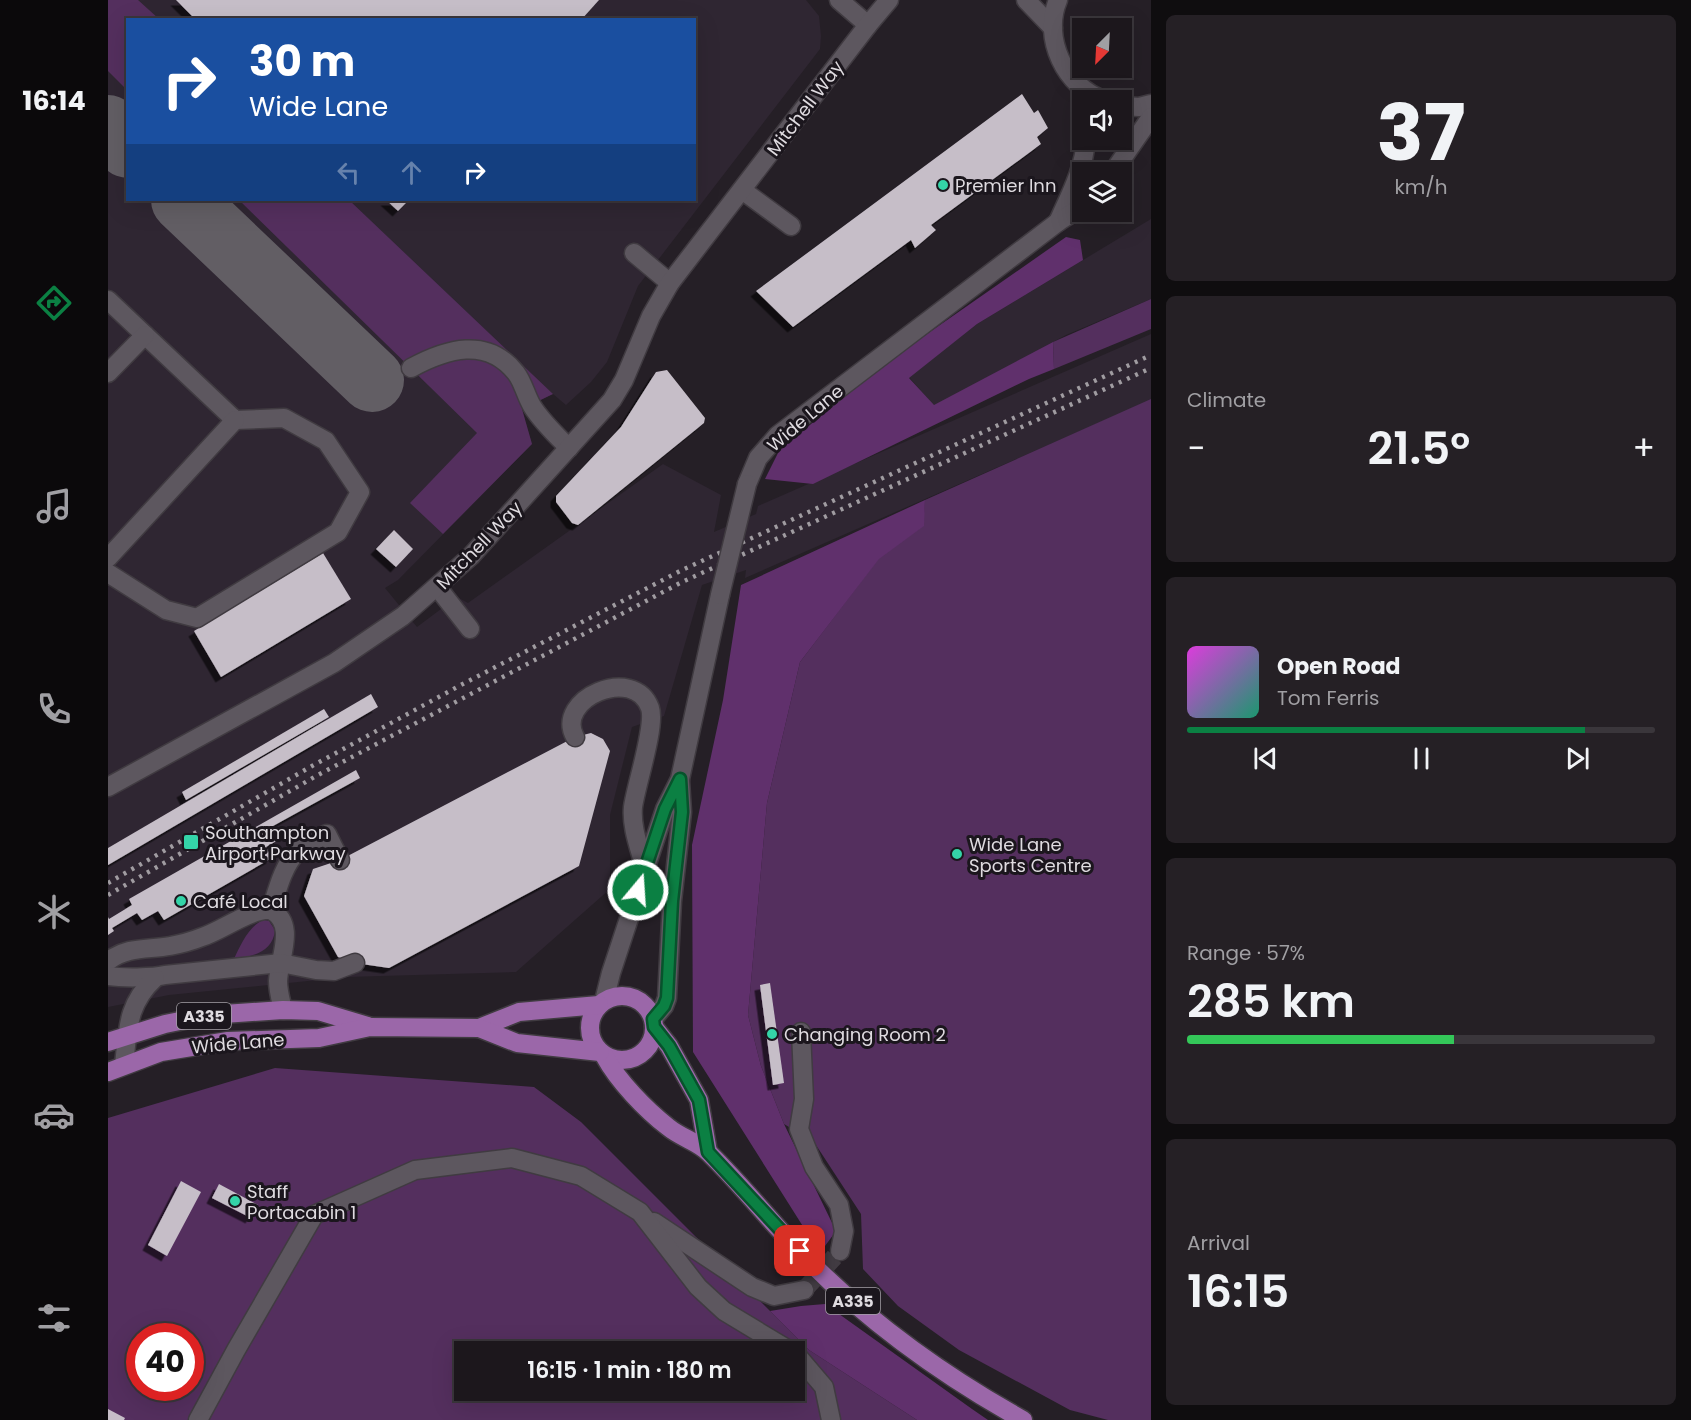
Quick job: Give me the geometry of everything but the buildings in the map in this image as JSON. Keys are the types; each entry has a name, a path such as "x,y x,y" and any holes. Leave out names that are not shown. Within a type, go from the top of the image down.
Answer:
{"main road":[{"path":"654,1023 654,1036 650,1046 643,1053 625,1061 615,1060 602,1054 593,1044 590,1034 593,1013 602,1003 623,996 633,997 642,1002 699,1100 708,1152"},
{"name":"Wide Lane","path":"479,1028 519,1012 602,1003"},
{"name":"Wide Lane","path":"108,1042 165,1024 209,1015 283,1010 318,1011 370,1026"},
{"name":"Wide Lane","path":"116,1068 161,1052 228,1041 319,1038 370,1026 479,1028 517,1043 602,1054"},
{"name":"A335","path":"602,1054 618,1078 669,1128 708,1152 812,1264 873,1320 927,1360 986,1399 1023,1420"}],"street":[{"path":"839,0 868,25"},
{"name":"Mitchell Way","path":"108,787 351,653 438,588 471,556 612,400 624,380 651,316 670,284 889,0"},
{"path":"1026,0 1053,28"},
{"path":"1058,0 1053,28 1056,49 1065,68 1077,84 1085,90"},
{"path":"1077,84 1079,90"},
{"path":"1132,106 1151,104"},
{"path":"1120,162 1151,117"},
{"name":"Wide Lane","path":"1058,222 1076,184 1085,150"},
{"path":"742,190 791,226"},
{"name":"Wide Lane","path":"602,1003 665,809 680,779 720,595 747,484 758,458 778,435 1072,213"},
{"path":"634,253 670,284"},
{"path":"108,300 235,420"},
{"path":"108,373 145,335"},
{"path":"411,368 450,351 482,350 499,357 517,374 531,405 545,425 569,448"},
{"path":"108,558 235,420 284,418 326,441 360,492 338,532 197,618 166,610 108,573"},
{"path":"438,588 470,629"},
{"path":"575,737 571,730 573,717 588,696 615,687 630,689 642,695 650,708 652,723 633,806 633,821 645,869"},
{"name":"Wide Lane","path":"654,1023 667,998 672,901 682,812 680,779"},
{"path":"271,910 282,877 293,856 306,845 327,834 340,860"},
{"path":"108,961 131,950 186,942 216,932 259,911 271,910 281,918 285,928 279,990 283,1010"},
{"path":"108,976 155,978 281,963 334,971 355,963"},
{"path":"116,1068 135,1003 143,990 155,978"},
{"path":"801,1032 804,1099 800,1129 814,1167 839,1205 844,1231 840,1251"},
{"path":"108,1051 116,1068"},
{"path":"198,1420 314,1215 414,1170 512,1158 581,1176 640,1212 752,1287 774,1296 804,1290"},
{"path":"640,1212 707,1295 724,1311 775,1341"},
{"path":"805,1365 824,1387 831,1420"}],"shaded area":[{"path":"108,0 806,0 819,16 820,49 638,286 607,362 591,382 566,405 553,394 522,409 532,444 398,580 385,588 417,627 457,597 468,603 663,464 721,495 714,532 756,514 758,506 1151,334 1151,400 745,578 746,570 702,585 664,716 632,727 610,815 610,889 516,972 347,977 169,995 108,1007"},
{"path":"108,0 138,0 158,18 126,18 126,89 108,71"},
{"path":"240,201 350,201 553,394 522,409 532,444 443,534 410,503 477,433"},
{"path":"1151,219 1151,299 1066,335 934,406 909,377 977,324"},
{"path":"1066,237 1080,240 1083,260 977,324 909,378 934,405 1053,342 1054,369 813,484 765,479 779,451 874,371"},
{"path":"1151,299 1151,329 1054,369 1053,342"},
{"name":"Wide Lane Sports Centre","path":"1151,399 1151,1420 1108,1420 1070,1410 959,1350 898,1306 863,1269 861,1214 814,1142 784,1124 761,1066 748,1015 767,803 800,662 879,558 923,526 925,500"},
{"path":"925,500 924,526 879,559 800,662 767,803 748,1015 761,1066 784,1124 836,1231 825,1246 804,1228 693,1052 692,845 723,700 741,585"},
{"path":"264,920 269,921 275,930 270,944 254,955 234,959 249,931"},
{"path":"275,1068 534,1087 581,1122 800,1341 454,1341 454,1401 805,1401 805,1346 917,1420 108,1420 108,1118"},
{"path":"825,1304 988,1420 917,1420 809,1350 805,1346 805,1341 800,1341 770,1311"}],"taxiway":[{"path":"108,127 126,144"},
{"path":"184,201 372,380"}],"tunnel":[{"path":"804,1290 840,1251"}],"railway":[{"path":"108,883 312,766 459,686 682,570 1151,355"},
{"path":"108,895 318,775 680,583 1151,368"}],"place":[{"name":"Premier Inn","path":"943,185"},
{"name":"Southampton Airport Parkway","path":"191,842"},
{"name":"Wide Lane Sports Centre","path":"957,854"},
{"name":"Café Local","path":"181,901"},
{"name":"Changing Room 2","path":"772,1034"},
{"name":"Staff Portacabin 1","path":"235,1201"}],"route":[{"path":"638,890 665,809 680,779 682,812 672,901 667,998 664,1006 653,1019 654,1027 669,1046 699,1100 708,1152 800,1251"}]}
